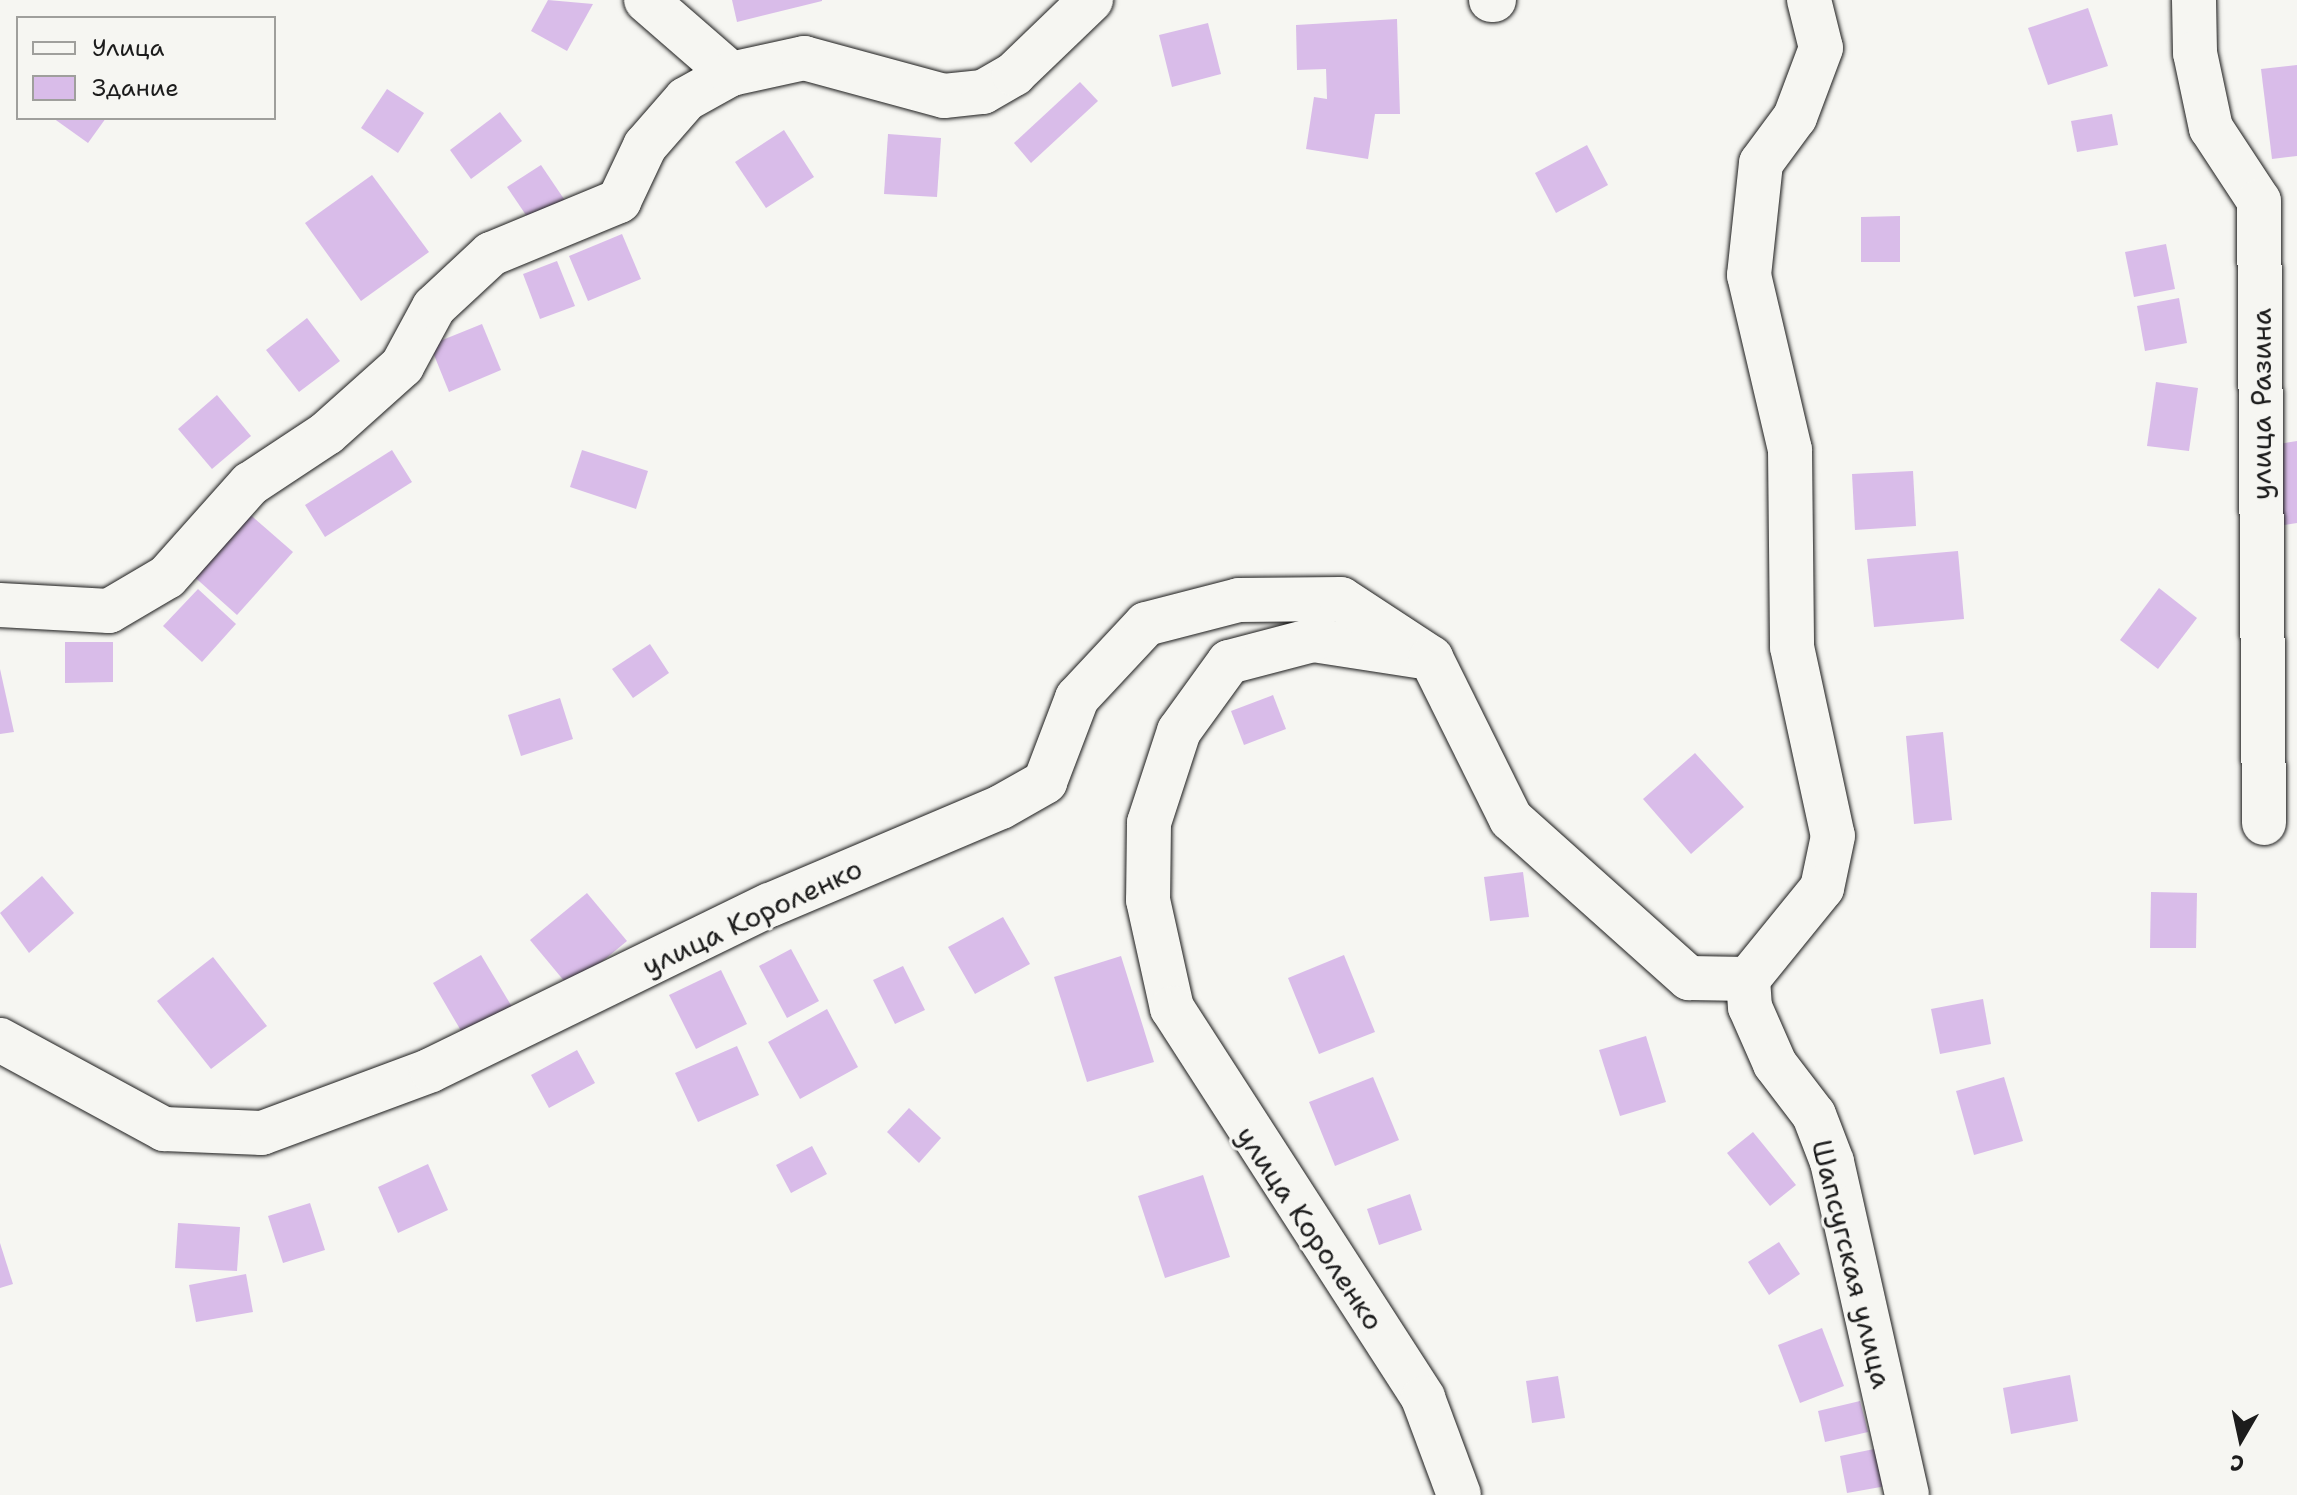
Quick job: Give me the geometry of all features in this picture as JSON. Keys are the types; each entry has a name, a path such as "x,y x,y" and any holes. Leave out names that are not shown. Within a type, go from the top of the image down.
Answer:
{"street":[{"path":"646,0 731,74"},
{"path":"0,605 109,611 167,577 250,484 327,433 402,366 434,307 491,254 619,201 645,146 686,99 731,74 804,58 944,96 983,92 1014,74 1091,0"},
{"path":"1431,658 1511,819 1689,978 1748,979 1822,888 1833,836 1792,647 1790,450 1749,275 1761,163 1795,117 1821,48 1809,0"},
{"name":"улица Разина","path":"2194,0 2195,53 2211,128 2259,201 2264,823"},
{"name":"улица Короленко","path":"0,1040 164,1129 262,1133 431,1070 770,905 1012,801 1045,782 1077,698 1146,624 1239,600 1341,599 1431,658"},
{"name":"улица Короленко","path":"1431,658 1313,640 1229,662 1179,731 1149,823 1148,900 1172,1008 1423,1398 1459,1495"},
{"name":"Шапсугская улица","path":"1748,979 1750,1007 1775,1064 1814,1115 1832,1162 1907,1495"}],"building":[{"path":"548,0 593,4 567,51 531,31"},
{"path":"732,0 822,0 822,1 737,22"},
{"path":"2088,8 2108,66 2048,85 2028,28"},
{"path":"1397,19 1400,114 1375,114 1368,159 1306,149 1314,97 1327,99 1326,69 1297,70 1296,25"},
{"path":"1208,23 1221,74 1172,87 1159,35"},
{"path":"2297,65 2297,156 2272,159 2261,69"},
{"path":"1080,82 1098,101 1031,163 1014,143"},
{"path":"387,89 424,113 398,153 361,128"},
{"path":"500,112 522,141 471,179 450,150"},
{"path":"2112,114 2118,145 2077,152 2071,121"},
{"path":"56,120 105,120 88,143"},
{"path":"784,130 814,177 766,208 735,162"},
{"path":"888,134 941,138 937,197 884,194"},
{"path":"1587,145 1608,185 1556,213 1535,173"},
{"path":"541,165 566,202 532,224 507,187"},
{"path":"372,175 429,252 361,301 305,223"},
{"path":"1900,216 1900,262 1861,262 1861,217"},
{"path":"622,234 641,279 588,301 569,256"},
{"path":"2166,244 2175,289 2134,297 2125,252"},
{"path":"557,261 575,306 540,319 523,274"},
{"path":"2179,298 2187,343 2145,351 2137,306"},
{"path":"307,318 340,361 299,392 266,350"},
{"path":"482,324 501,370 449,392 430,345"},
{"path":"2156,382 2198,388 2189,451 2147,446"},
{"path":"217,395 251,436 212,469 178,429"},
{"path":"2297,441 2297,523 2284,525 2273,445"},
{"path":"392,450 412,482 325,537 305,505"},
{"path":"582,450 648,471 636,509 570,487"},
{"path":"1913,471 1916,526 1855,530 1852,474"},
{"path":"245,510 293,552 237,615 190,573"},
{"path":"1958,551 1964,619 1874,627 1867,559"},
{"path":"2159,588 2197,618 2158,669 2120,640"},
{"path":"198,589 236,624 202,662 163,626"},
{"path":"65,642 113,642 113,682 65,683"},
{"path":"650,644 669,673 633,698 612,669"},
{"path":"0,669 14,732 0,734"},
{"path":"1273,695 1286,729 1244,745 1231,711"},
{"path":"560,698 573,739 521,756 508,715"},
{"path":"1943,732 1952,820 1914,824 1906,736"},
{"path":"1695,753 1744,807 1691,854 1643,799"},
{"path":"1523,872 1529,917 1490,921 1484,877"},
{"path":"42,876 74,913 29,953 0,913"},
{"path":"2151,892 2197,893 2196,948 2150,948"},
{"path":"587,893 627,941 570,988 530,940"},
{"path":"1003,917 1030,964 975,994 948,947"},
{"path":"791,949 819,1001 787,1018 759,966"},
{"path":"481,955 515,1012 467,1041 433,983"},
{"path":"1344,955 1375,1032 1319,1054 1288,978"},
{"path":"1121,956 1154,1062 1087,1082 1054,977"},
{"path":"213,957 267,1026 211,1069 157,1001"},
{"path":"903,966 925,1010 895,1024 873,980"},
{"path":"721,970 747,1024 696,1049 669,995"},
{"path":"1983,999 1991,1044 1940,1054 1931,1009"},
{"path":"827,1009 858,1067 800,1099 768,1042"},
{"path":"1646,1036 1666,1102 1620,1116 1599,1050"},
{"path":"737,1046 759,1095 698,1122 675,1073"},
{"path":"577,1050 595,1083 549,1108 531,1075"},
{"path":"1373,1077 1399,1140 1335,1166 1309,1102"},
{"path":"2004,1077 2023,1141 1974,1155 1956,1091"},
{"path":"909,1108 941,1138 919,1163 887,1132"},
{"path":"1753,1132 1796,1185 1770,1206 1727,1153"},
{"path":"812,1146 827,1174 791,1193 776,1165"},
{"path":"428,1164 448,1210 398,1233 378,1187"},
{"path":"1203,1175 1230,1257 1165,1278 1138,1196"},
{"path":"1410,1194 1422,1230 1379,1245 1367,1209"},
{"path":"310,1203 325,1250 283,1263 268,1216"},
{"path":"178,1223 240,1227 237,1271 175,1268"},
{"path":"1779,1242 1800,1274 1769,1295 1748,1262"},
{"path":"0,1243 13,1284 0,1288"},
{"path":"246,1274 253,1312 196,1322 189,1285"},
{"path":"1822,1328 1844,1386 1800,1403 1778,1345"},
{"path":"2070,1375 2078,1421 2011,1434 2003,1388"},
{"path":"1558,1376 1565,1418 1532,1423 1526,1381"},
{"path":"1860,1401 1868,1432 1825,1442 1818,1411"},
{"path":"1884,1447 1892,1485 1847,1493 1840,1456"}]}
